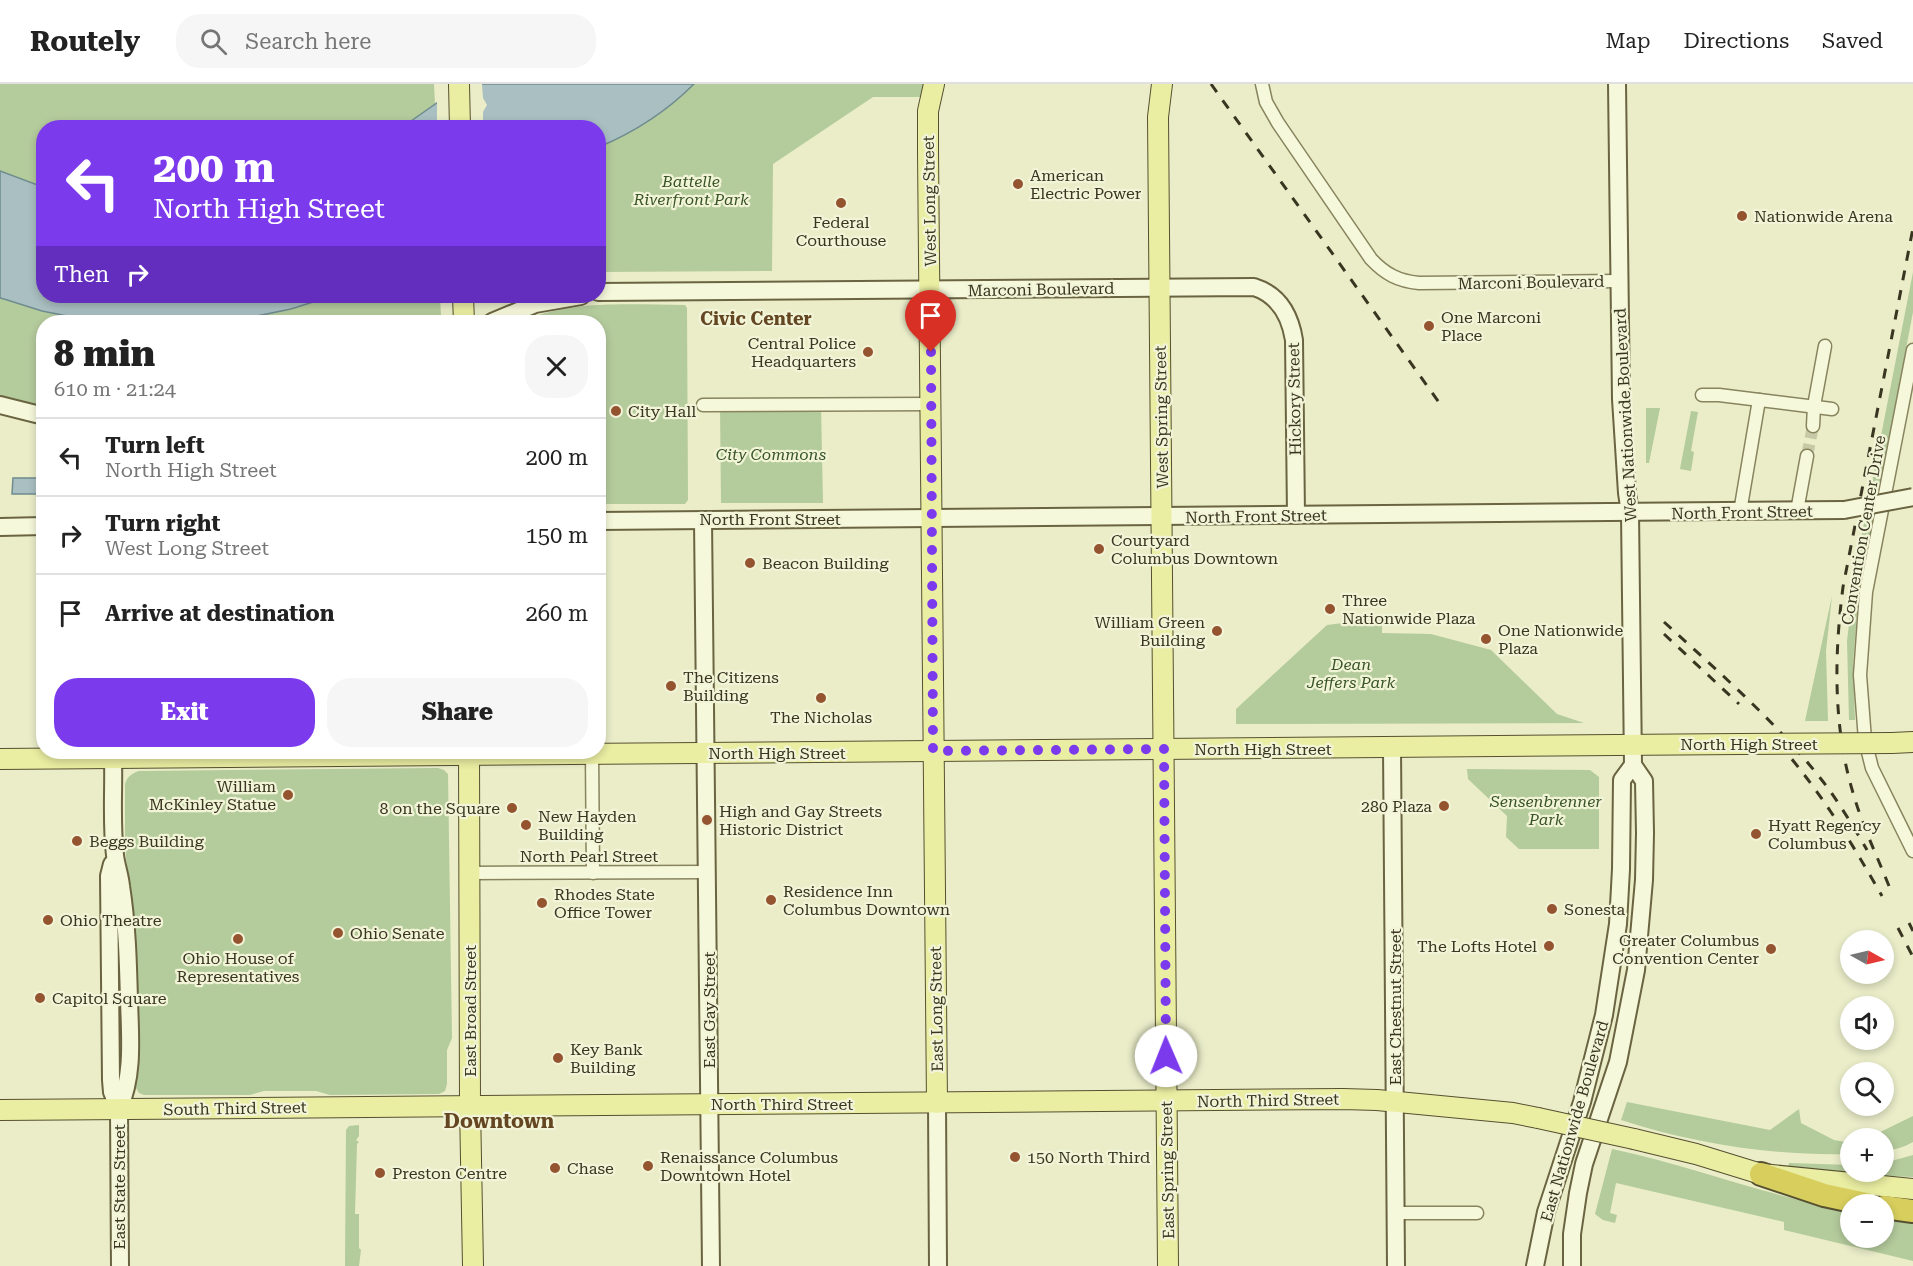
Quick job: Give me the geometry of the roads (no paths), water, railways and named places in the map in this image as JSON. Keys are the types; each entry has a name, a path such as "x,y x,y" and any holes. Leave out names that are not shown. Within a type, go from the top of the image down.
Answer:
{"highway":[{"path":"1761,1174 1840,1198"},
{"path":"1894,1209 1913,1212"}],"main road":[{"path":"459,84 460,120"},
{"name":"West Long Street","path":"933,751 928,111 934,84"},
{"name":"West Spring Street","path":"1162,84 1158,117 1164,749"},
{"name":"North High Street","path":"606,753 1392,747 1633,755 1738,744 1913,742"},
{"name":"East Spring Street","path":"1164,749 1168,1266"},
{"name":"East Long Street","path":"933,751 937,1102"},
{"name":"North High Street","path":"0,759 36,758"},
{"name":"East Broad Street","path":"469,759 473,1266"},
{"name":"North Third Street","path":"470,1106 1343,1099 1395,1101 1513,1113 1696,1154 1761,1174 1913,1189"},
{"name":"South Third Street","path":"0,1110 470,1106"}],"street":[{"name":"Marconi Boulevard","path":"1262,84 1266,102 1274,116 1371,259 1386,274 1406,282 1419,283 1618,281"},
{"name":"West Nationwide Boulevard","path":"1617,84 1618,281 1622,432 1630,513 1633,755"},
{"name":"Marconi Boulevard","path":"606,292 1254,286 1267,292"},
{"name":"Hickory Street","path":"1267,292 1286,312 1294,340 1296,515"},
{"path":"509,315 541,303"},
{"path":"1813,426 1814,406 1826,346"},
{"name":"Convention Center Drive","path":"1913,350 1866,592 1860,675 1865,740 1872,768 1913,851"},
{"path":"1702,395 1719,395 1832,409"},
{"path":"1740,512 1759,400"},
{"path":"703,405 931,404"},
{"path":"0,405 36,414"},
{"path":"1797,511 1807,456"},
{"name":"North Front Street","path":"606,521 1797,511 1844,510 1913,496"},
{"name":"East Gay Street","path":"703,520 711,1266"},
{"path":"0,527 36,526"},
{"name":"East Chestnut Street","path":"1392,747 1396,1266"},
{"name":"East Nationwide Boulevard","path":"1535,1266 1546,1212 1582,1102 1604,1015 1618,924 1622,780 1633,755"},
{"name":"East Nationwide Boulevard","path":"1572,1266 1572,1234 1584,1164 1618,1062 1636,970 1644,887 1645,833 1644,781 1633,755"},
{"name":"East State Street","path":"113,759 114,855 123,901 129,1005 129,1072 126,1092 119,1109 120,1266"},
{"path":"591,759 593,873"},
{"name":"North Pearl Street","path":"470,873 708,872"},
{"name":"East Long Street","path":"937,1102 938,1266"},
{"path":"1558,1172 1572,1179 1578,1193"},
{"path":"1396,1213 1477,1213"}],"tunnel":[{"path":"1807,456 1813,426"}],"railway":[{"path":"1211,84 1443,408"},
{"path":"1889,886 1862,819 1847,771 1839,719 1837,666 1843,587 1913,228"},
{"path":"1664,622 1750,701 1791,743 1828,788 1867,850"},
{"path":"1664,634 1739,704"},
{"path":"1779,744 1834,817 1882,896"},
{"path":"1909,923 1913,931"},
{"path":"1898,928 1913,957"}],"place":[{"name":"American Electric Power","path":"1018,184"},
{"name":"Federal Courthouse","path":"841,203"},
{"name":"Nationwide Arena","path":"1742,216"},
{"name":"One Marconi Place","path":"1429,326"},
{"name":"Central Police Headquarters","path":"868,352"},
{"name":"City Hall","path":"616,411"},
{"name":"Courtyard Columbus Downtown","path":"1099,549"},
{"name":"Beacon Building","path":"750,563"},
{"name":"Three Nationwide Plaza","path":"1330,609"},
{"name":"William Green Building","path":"1217,631"},
{"name":"One Nationwide Plaza","path":"1486,639"},
{"name":"The Citizens Building","path":"671,686"},
{"name":"The Nicholas","path":"821,698"},
{"name":"William McKinley Statue","path":"288,795"},
{"name":"280 Plaza","path":"1444,806"},
{"name":"8 on the Square","path":"512,808"},
{"name":"High and Gay Streets Historic District","path":"707,820"},
{"name":"New Hayden Building","path":"526,825"},
{"name":"Hyatt Regency Columbus","path":"1756,834"},
{"name":"Beggs Building","path":"77,841"},
{"name":"Residence Inn Columbus Downtown","path":"771,900"},
{"name":"Rhodes State Office Tower","path":"542,903"},
{"name":"Sonesta","path":"1552,909"},
{"name":"Ohio Theatre","path":"48,920"},
{"name":"Ohio Senate","path":"338,933"},
{"name":"Ohio House of Representatives","path":"238,939"},
{"name":"The Lofts Hotel","path":"1549,946"},
{"name":"Greater Columbus Convention Center","path":"1771,949"},
{"name":"Capitol Square","path":"40,998"},
{"name":"Key Bank Building","path":"558,1058"},
{"name":"150 North Third","path":"1015,1157"},
{"name":"Renaissance Columbus Downtown Hotel","path":"648,1166"},
{"name":"Chase","path":"555,1168"},
{"name":"Preston Centre","path":"380,1173"}],"district":[{"name":"Civic Center","path":"756,319"},
{"name":"Downtown","path":"499,1121"}],"park label":[{"name":"Battelle Riverfront Park","path":"691,190"},
{"name":"City Commons","path":"771,454"},
{"name":"Dean Jeffers Park","path":"1351,673"},
{"name":"Sensenbrenner Park","path":"1546,810"}]}
